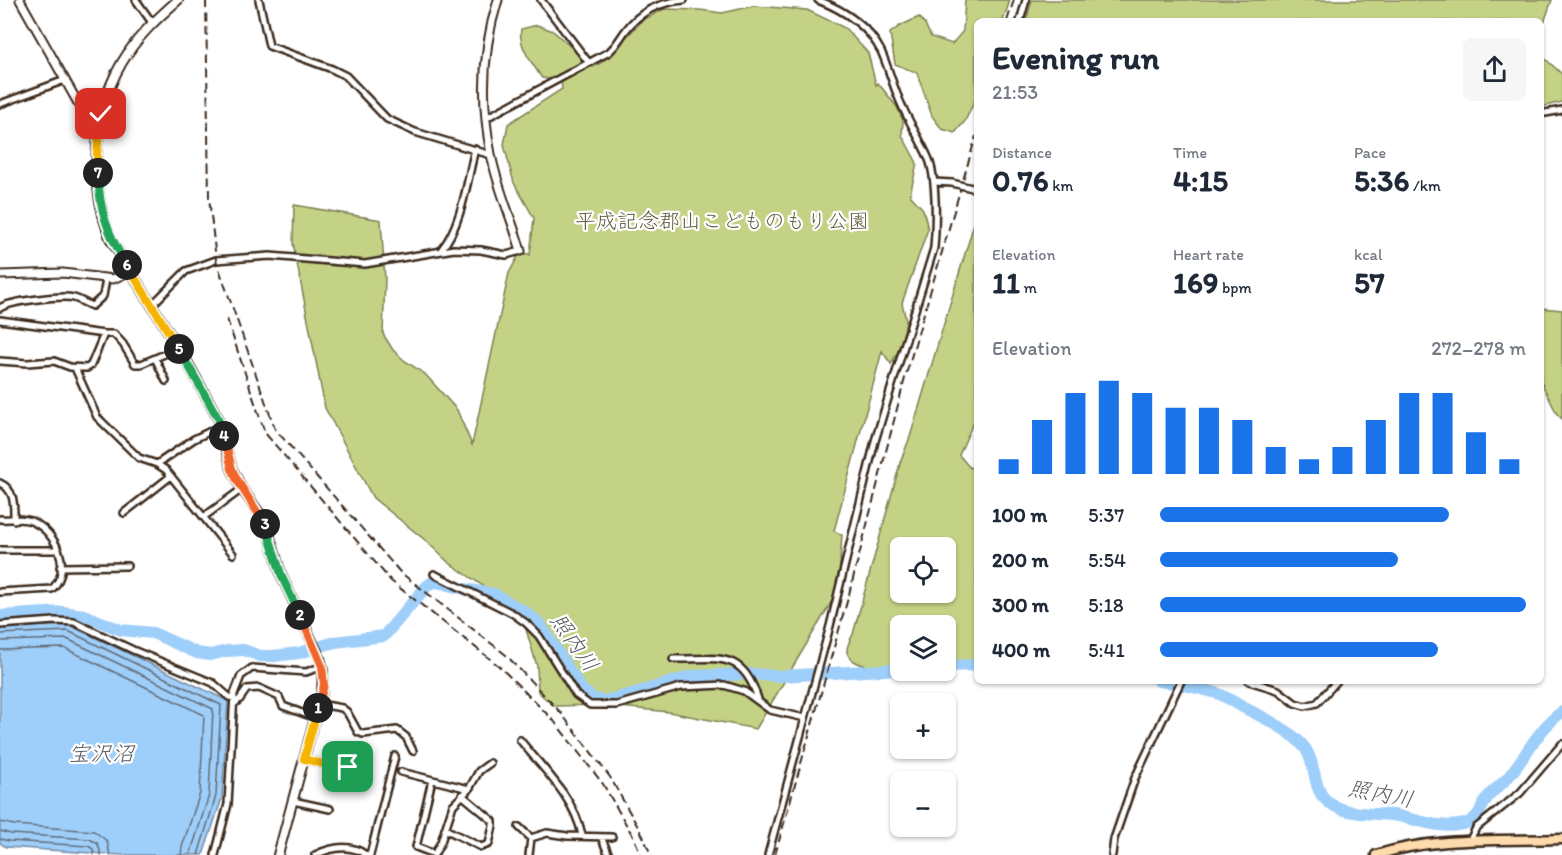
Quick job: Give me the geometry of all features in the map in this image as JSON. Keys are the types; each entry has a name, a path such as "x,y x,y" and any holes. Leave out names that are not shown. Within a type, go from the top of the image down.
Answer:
{"highway":[{"path":"1376,855 1437,842 1562,839"}],"main road":[{"path":"178,0 128,52 118,71 99,120 98,186 110,238 203,389 221,426 232,469 242,489 263,518 282,577 321,662 324,685 278,855"}],"street":[{"path":"20,0 81,108 99,120"},
{"path":"136,0 153,24"},
{"path":"260,0 269,46 346,76 387,119 437,139 491,155"},
{"path":"151,306 186,272 216,260 270,256 365,264 441,250 481,250 491,254 509,255 522,251 491,155 486,118 484,72 498,0"},
{"path":"541,0 589,63"},
{"path":"486,118 589,63 614,47 620,42 625,31 644,12 666,3 684,0"},
{"path":"768,855 830,626 875,441 934,248 936,233 934,182 929,158 899,100 882,53 858,23 843,12 818,0"},
{"path":"1021,18 1026,0"},
{"path":"0,104 65,80"},
{"path":"1544,113 1562,110"},
{"path":"441,250 448,242 457,220 475,149"},
{"path":"934,182 952,183 974,188"},
{"path":"0,275 56,273 113,279 131,271"},
{"path":"0,308 17,302 72,298 92,306 103,296 105,279"},
{"path":"0,320 114,334 135,364 141,364 179,348"},
{"path":"0,361 27,363 54,361 75,368 87,368 91,365 104,333"},
{"path":"155,358 166,381"},
{"path":"75,368 97,417 139,458 157,464 171,476 233,554"},
{"path":"157,464 194,439 221,426"},
{"path":"124,513 171,476"},
{"path":"0,483 7,487 12,495 14,520"},
{"path":"205,516 242,489"},
{"path":"0,519 30,520 41,526 49,533 58,550 60,567 60,576 49,590 0,592"},
{"path":"0,550 58,550"},
{"path":"60,567 127,566"},
{"path":"434,574 512,613 525,623 539,636 576,695 590,705 616,705 681,687 724,685 738,688 770,710 805,718"},
{"path":"0,625 74,622 133,650 213,683 234,701"},
{"path":"673,659 720,658 733,662 741,667 751,682 758,701"},
{"path":"215,855 228,804 234,701 241,675 252,668 306,672 321,662"},
{"path":"1112,855 1114,839 1135,778 1180,684"},
{"path":"1259,684 1278,690 1294,703 1305,706 1317,703 1334,684"},
{"path":"234,701 240,699 247,689 259,688 279,697 283,706 316,718"},
{"path":"319,704 344,710 355,729 363,734 397,730 406,737 413,751"},
{"path":"520,740 560,787 579,820 582,836"},
{"path":"1470,840 1476,828 1520,793 1562,744"},
{"path":"304,759 344,769 348,767 350,754"},
{"path":"315,855 345,847 355,848 368,855 395,756"},
{"path":"432,780 416,847 434,854 441,842 453,805 469,789 478,771 490,763"},
{"path":"402,772 469,789"},
{"path":"445,829 481,847 489,844 493,821 462,795"},
{"path":"292,801 330,809"},
{"path":"519,827 531,838"},
{"path":"531,838 547,832 567,836 612,837"},
{"path":"601,837 609,855"},
{"path":"529,855 531,838"}],"green space":[{"path":"965,0 1010,0 1004,18 974,18 974,102 965,121 955,133 942,129 932,116 917,73 895,64 890,33 919,17 931,37 952,44 963,31"},
{"path":"1032,0 1552,0 1544,23 1544,18 1027,18"},
{"name":"平成記念郡山こどものもり公園","path":"754,6 807,10 845,28 868,53 876,85 878,83 897,107 903,121 902,135 917,163 910,195 923,209 928,229 902,303 906,320 903,342 891,364 882,351 834,531 842,535 838,591 756,729 669,712 601,705 554,706 538,692 537,666 525,626 512,606 448,562 425,540 373,498 325,408 293,243 294,205 381,220 385,279 383,334 393,350 425,374 457,410 472,445 509,273 521,251 530,255 534,218 514,183 504,145 508,124 562,89 561,81 542,78 524,49 521,29 537,25 553,31 593,67 601,63 643,20 664,9 722,13"},
{"path":"1544,58 1562,74 1562,102 1544,106"},
{"path":"974,224 974,423 959,455 970,468 974,467 974,661 956,662 956,615 890,615 890,669 870,667 855,662 847,652 901,460 910,437"},
{"path":"1544,308 1562,310 1562,419 1557,414 1544,388"}],"water":[{"name":"宝沢沼","path":"69,625 228,701 222,798 203,855 120,855 6,847 0,843 0,631 2,628"}],"waterway":[{"name":"照内川","path":"0,616 62,612 84,615 121,630 153,633 197,653 210,655 244,650 260,656 273,656 299,653 335,642 384,636 426,587 437,582 494,594 525,612 540,624 581,689 592,698 603,701 692,676 750,674 781,676 890,670"},
{"name":"照内川","path":"956,666 974,665"},
{"name":"照内川","path":"1179,684 1216,693 1284,729 1299,741 1309,754 1320,793 1331,804 1347,811 1393,815 1450,826 1469,822 1476,817 1488,797 1510,775 1540,733 1562,712"}],"railway":[{"path":"206,0 209,197 216,260 275,429 400,572 506,655 561,713 610,777 651,855"},
{"path":"1008,18 1014,0"},
{"path":"775,855 848,598 905,378 974,143"},
{"path":"227,319 265,433 391,581 499,666 554,721 603,784 634,838 641,855"}],"route":[{"path":"101,114 97,153 98,186 110,238 170,333 218,418 232,469 242,489 263,518 282,577 320,658 324,685 304,759 342,769 348,767"}]}
